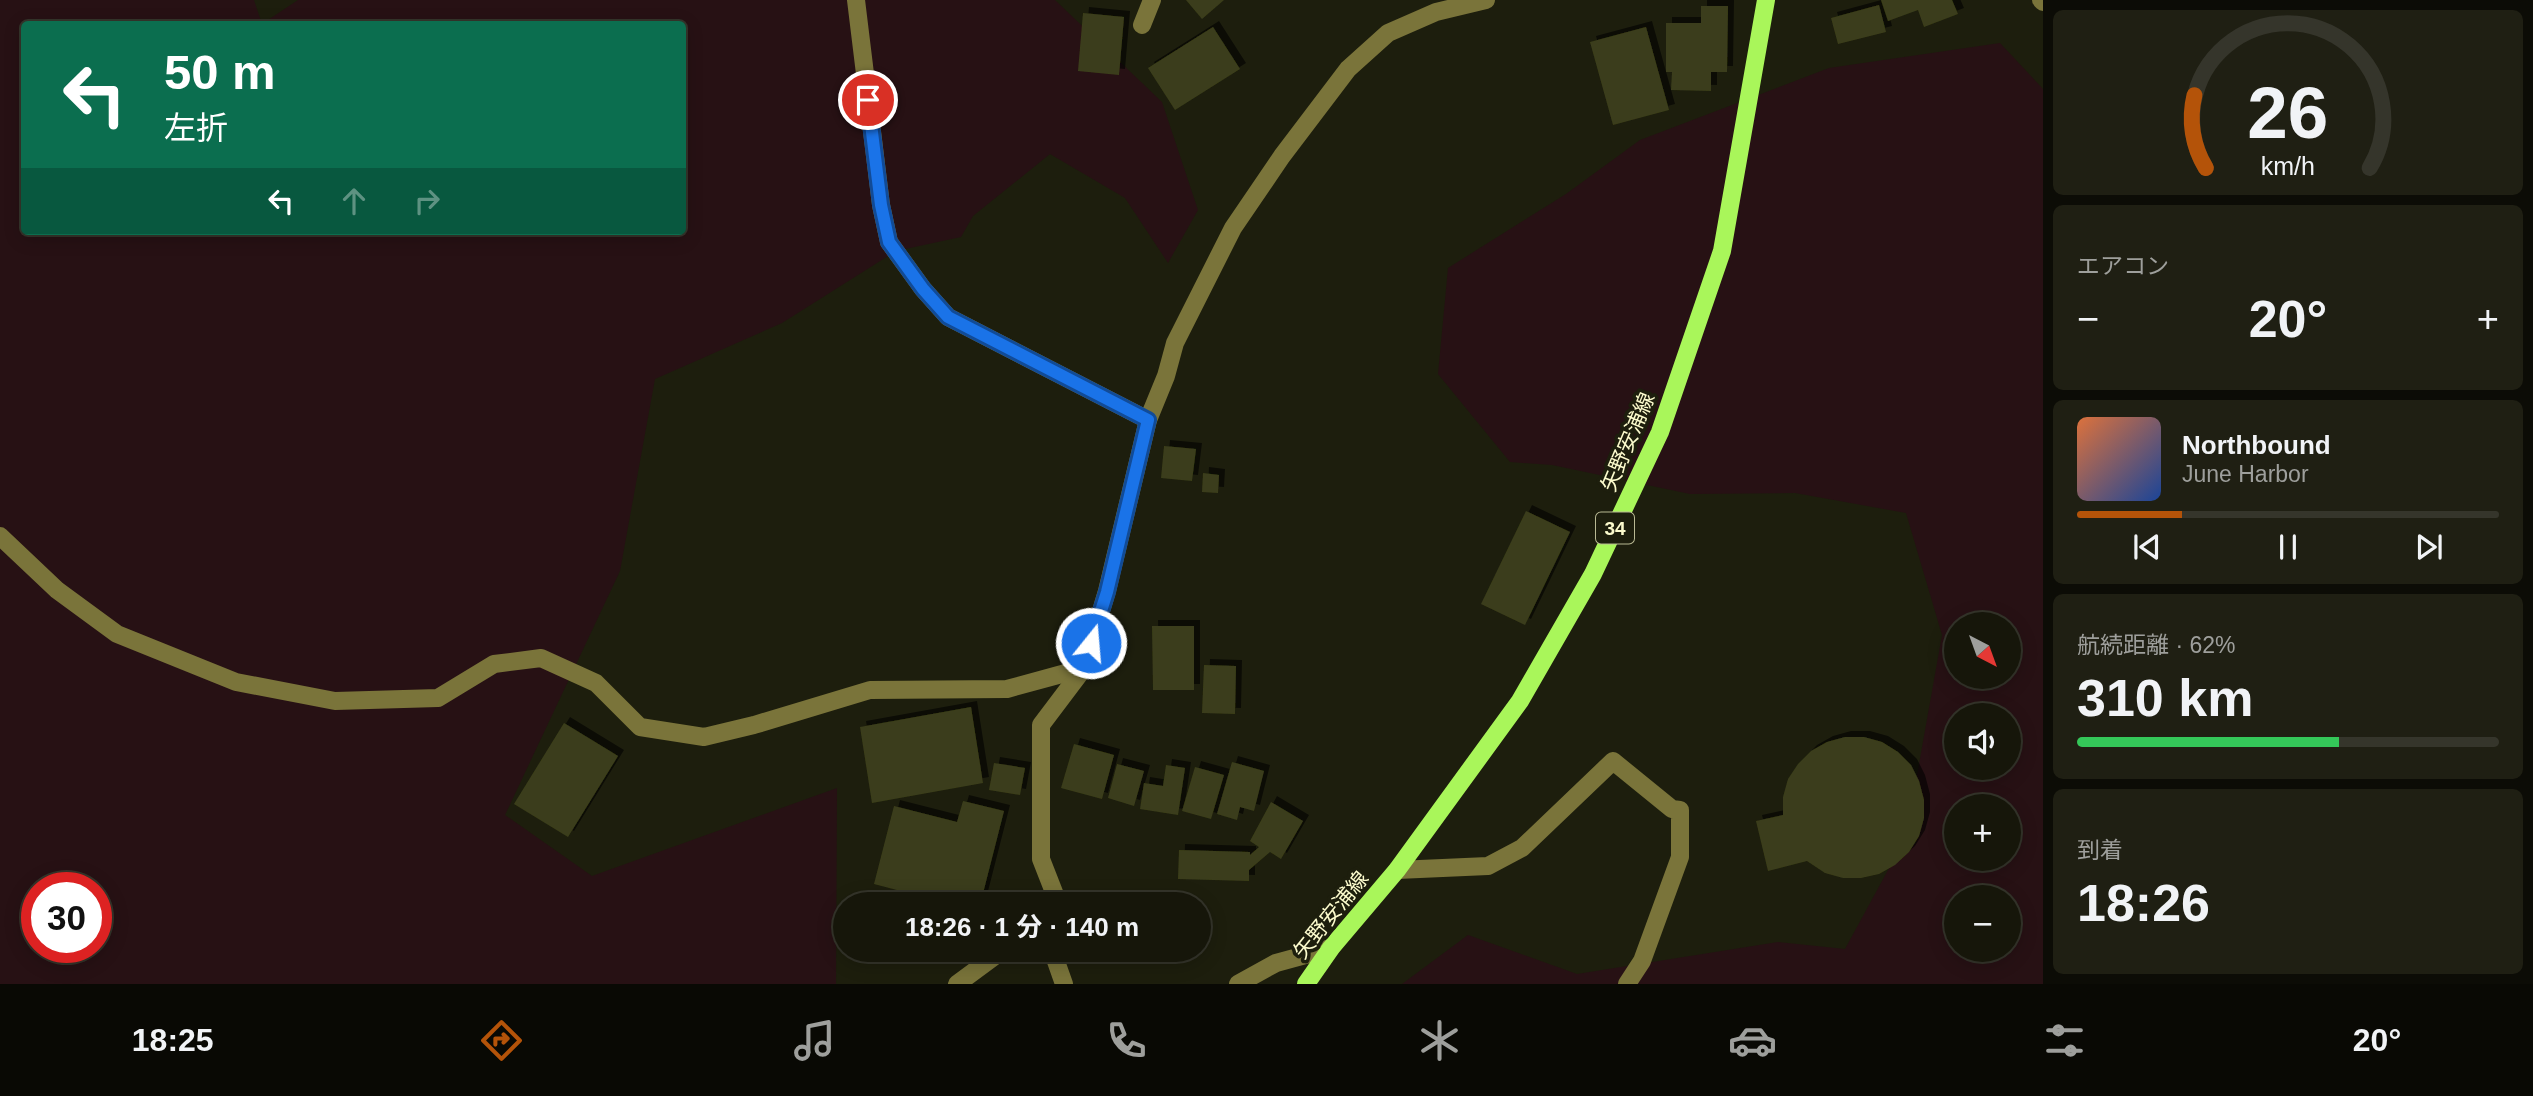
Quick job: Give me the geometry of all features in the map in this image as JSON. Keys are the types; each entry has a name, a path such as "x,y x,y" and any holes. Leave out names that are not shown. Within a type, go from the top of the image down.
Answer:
{"main road":[{"name":"矢野安浦線","path":"1306,984 1331,948 1397,870 1520,701 1594,574 1660,432 1722,251 1766,0"}],"street":[{"path":"856,0 881,205 889,242 923,289 948,317 1148,420"},
{"path":"1142,25 1152,0"},
{"path":"1054,892 1041,859 1041,725 1084,668 1107,592 1148,420 1166,376 1175,343 1233,228 1282,156 1348,69 1388,33 1436,12 1486,0"},
{"path":"0,536 57,590 117,634 236,682 335,701 438,698 494,664 541,658 596,683 640,727 704,737 870,690 1007,689 1084,668"},
{"path":"1397,870 1488,866 1522,848 1613,761 1672,809 1681,810 1680,857 1642,961 1627,984"},
{"path":"1238,984 1276,963 1331,948"},
{"path":"957,984 987,962"},
{"path":"1056,962 1064,984"}],"shaded area":[{"path":"0,0 254,0 261,21 21,21 21,235 686,235 686,21 266,21 298,0 1055,0 1162,102 1198,210 1168,263 1125,198 1050,154 973,216 961,237 896,251 782,323 655,379 620,571 505,815 592,876 837,788 836,892 833,892 833,962 836,962 836,984 0,984"},
{"path":"2000,43 2043,89 2043,984 1402,984 1468,935 1577,974 1778,942 1845,949 1906,837 1942,635 1906,513 1795,493 1690,494 1552,465 1510,462 1438,374 1448,268 1566,194 1640,140 1829,68"}],"building":[{"path":"1186,0 1224,0 1202,19"},
{"path":"1881,0 1952,0 1958,14 1924,27 1918,10 1888,21"},
{"path":"1879,5 1886,32 1838,44 1831,18"},
{"path":"1701,6 1728,6 1727,72 1711,72 1711,91 1671,90 1672,72 1666,72 1666,23 1701,23"},
{"path":"1083,13 1124,17 1119,75 1078,71"},
{"path":"1213,27 1240,69 1175,110 1148,68"},
{"path":"1646,27 1669,110 1613,125 1590,42"},
{"path":"1164,446 1196,449 1192,481 1161,478"},
{"path":"1203,473 1219,475 1218,493 1202,492"},
{"path":"1526,511 1570,532 1525,625 1481,604"},
{"path":"1152,626 1194,626 1194,690 1153,690"},
{"path":"1204,665 1236,666 1235,714 1202,713"},
{"path":"971,707 983,783 872,803 860,727"},
{"path":"564,723 618,756 568,837 514,804"},
{"path":"1845,737 1864,737 1882,742 1898,752 1911,765 1924,800 1924,818 1919,836 1909,852 1895,865 1879,874 1843,878 1825,873 1807,861 1768,871 1756,821 1783,815 1783,797 1788,779 1798,764 1811,751 1827,742"},
{"path":"1074,744 1114,755 1102,799 1061,788"},
{"path":"1232,762 1264,771 1254,811 1240,807 1237,820 1217,814"},
{"path":"994,763 1025,768 1020,795 989,790"},
{"path":"1117,764 1144,771 1134,806 1108,798"},
{"path":"1166,765 1185,768 1178,815 1140,809 1144,783 1163,786"},
{"path":"1195,767 1224,775 1211,819 1182,811"},
{"path":"963,801 1004,811 983,892 904,892 874,884 894,806 957,822"},
{"path":"1271,802 1303,821 1281,859 1270,852 1249,870 1249,881 1178,879 1179,850 1250,852 1250,855 1259,847 1250,841"}],"route":[{"path":"868,100 881,205 889,242 923,289 948,317 1148,420 1107,592 1091,643"}]}
